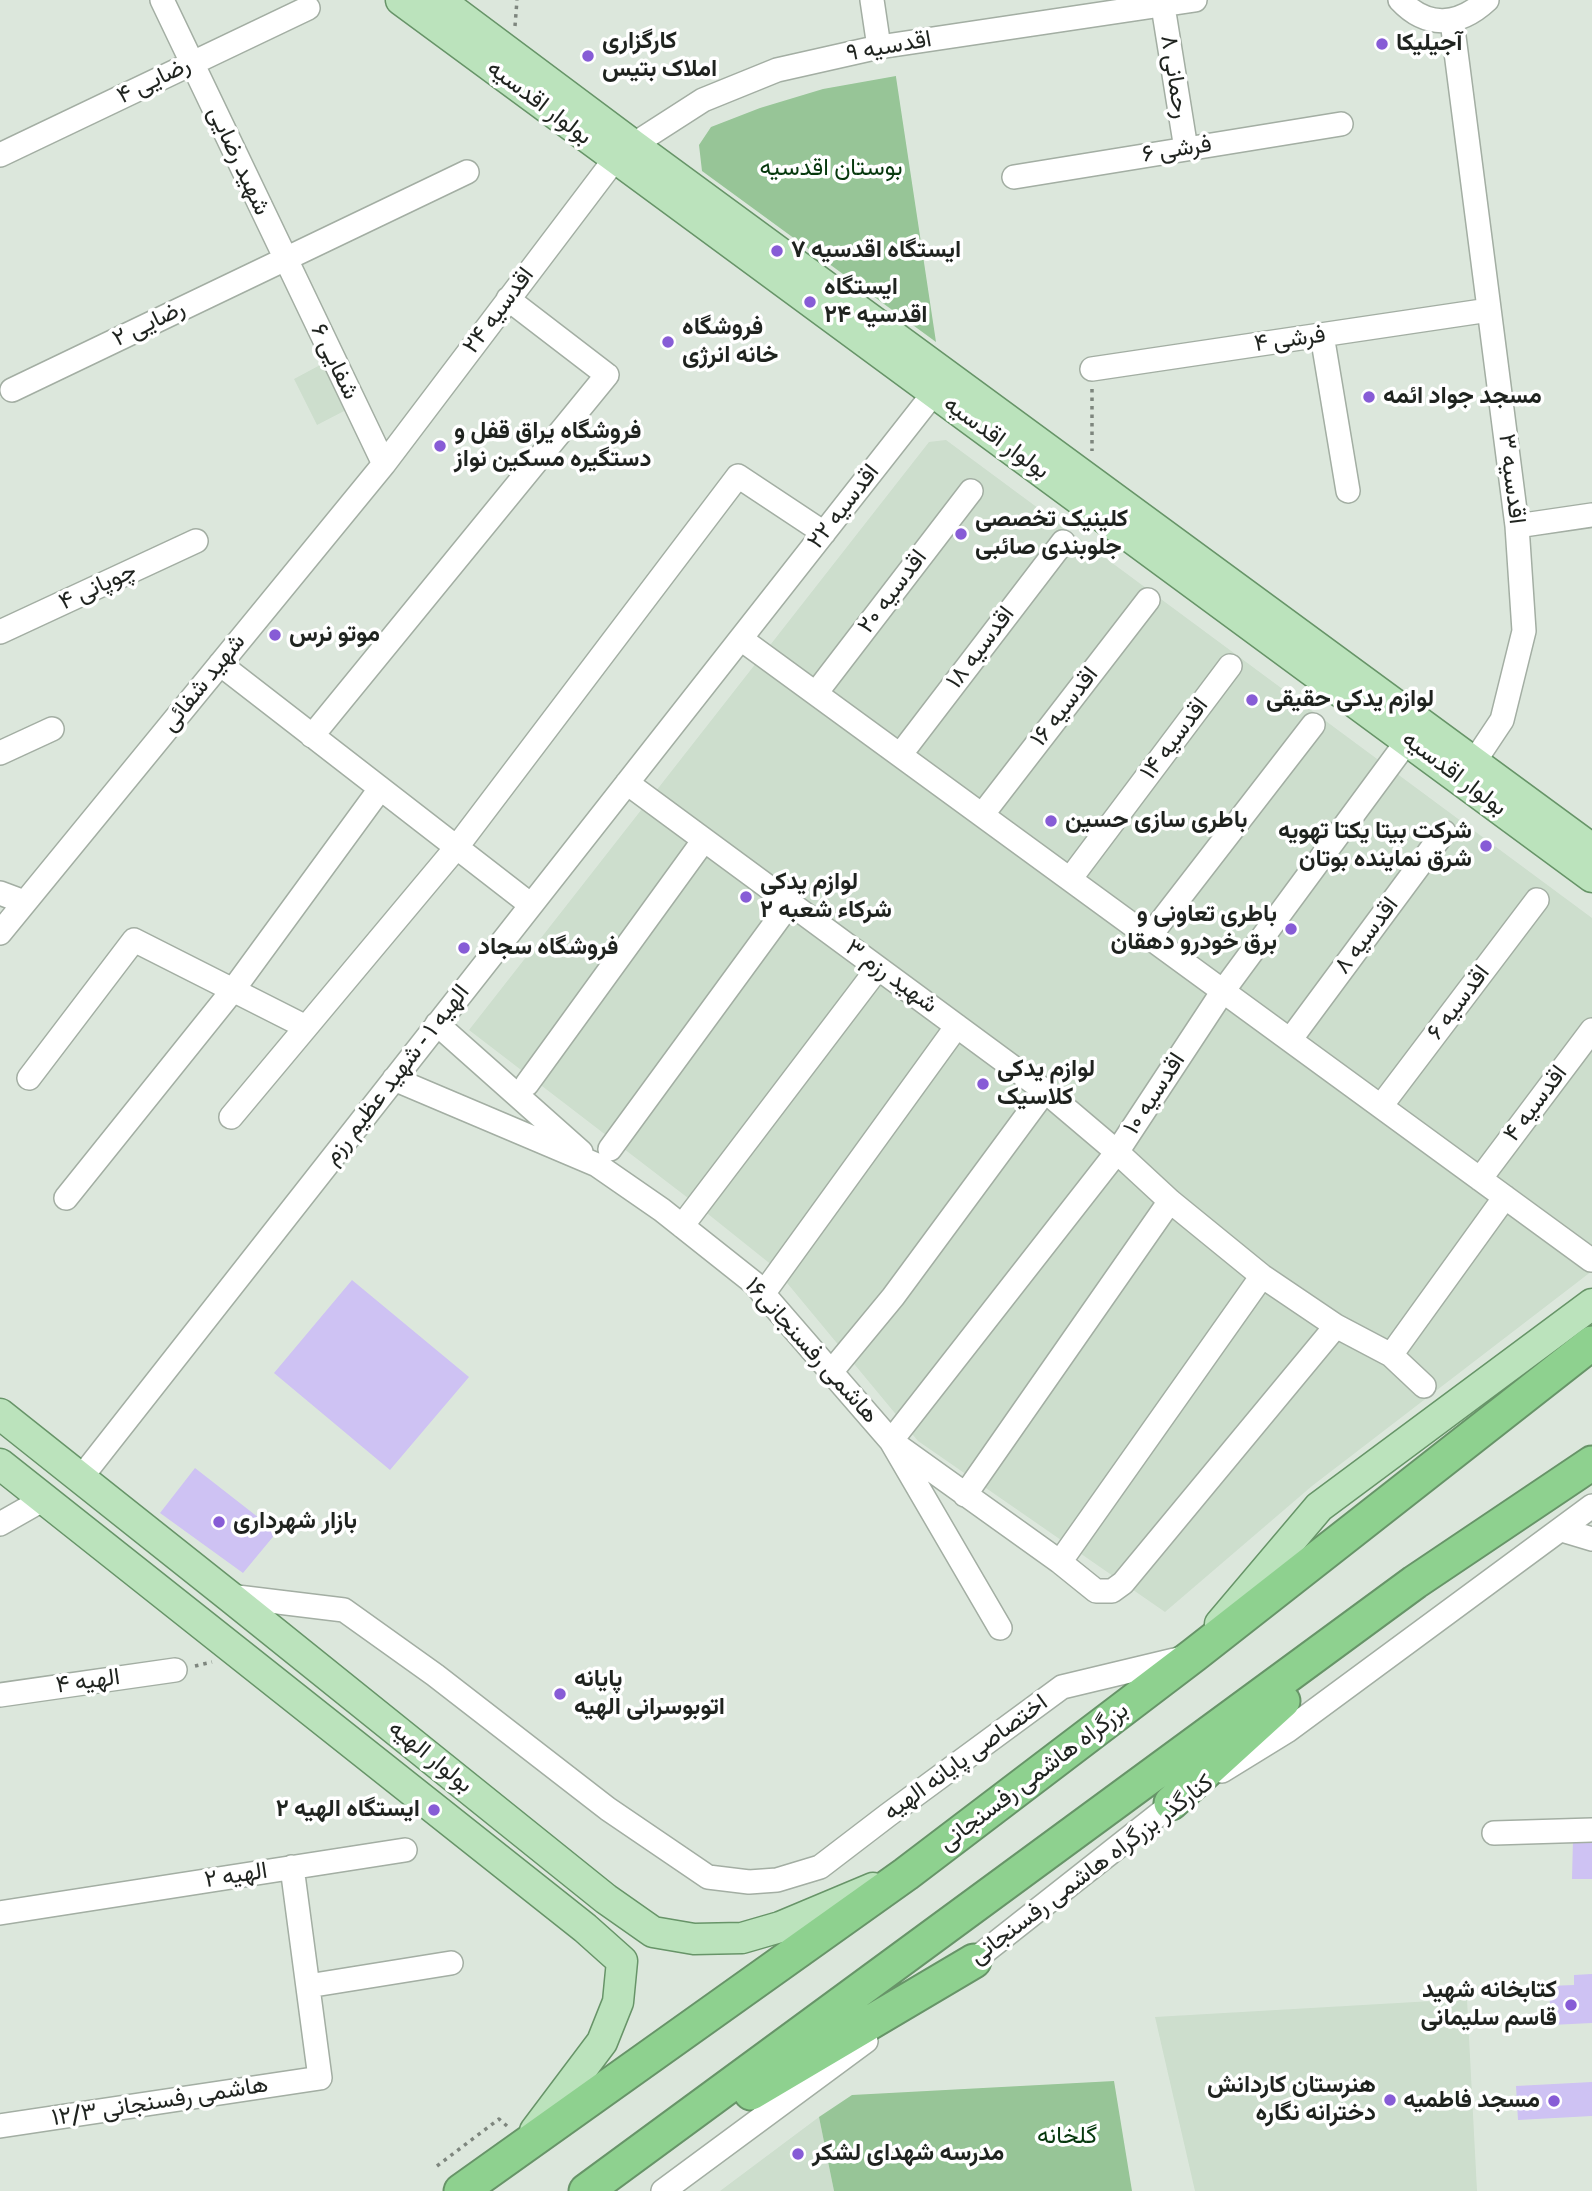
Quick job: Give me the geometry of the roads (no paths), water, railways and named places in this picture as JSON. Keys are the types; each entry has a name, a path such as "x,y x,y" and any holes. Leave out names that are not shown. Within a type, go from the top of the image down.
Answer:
{"highway":[{"name":"بزرگراه هاشمی رفسنجانی","path":"461,2191 906,1874 1194,1655 1592,1343"},
{"path":"586,2191 1415,1582 1592,1463"},
{"path":"1171,1803 1415,1582"},
{"path":"586,2191 974,1961"}],"main road":[{"name":"بولوار اقدسیه","path":"401,0 624,152 941,384 1592,877"},
{"name":"بولوار اقدسیه","path":"439,0 624,152"},
{"name":"بولوار اقدسیه","path":"941,384 1092,481 1592,849"},
{"path":"1194,1655 1319,1507 1592,1304"},
{"name":"بولوار الهیه","path":"0,1415 606,1899 653,1932 694,1939 742,1938 780,1927 906,1874"},
{"name":"بولوار الهیه","path":"0,1464 585,1928 622,1961"},
{"path":"525,2145 601,2042 618,2002 622,1961 634,1960 644,1954 651,1944 653,1932"}],"street":[{"name":"شهید رضایی","path":"162,0 285,259"},
{"path":"872,0 879,47"},
{"name":"اقدسیه ۹","path":"624,152 702,100 777,70 879,47 1162,2 1195,0"},
{"path":"1400,0 1410,11 1430,20 1452,21 1473,13 1487,0"},
{"name":"رحمانی ۸","path":"1162,2 1185,149"},
{"name":"رضایی ۴","path":"0,155 308,8"},
{"name":"اقدسیه ۳","path":"1452,21 1517,526 1524,632 1502,720 1474,762"},
{"name":"فرشی ۶","path":"1014,177 1341,124"},
{"name":"اقدسیه ۲۴","path":"384,464 624,152"},
{"name":"رضایی ۲","path":"12,390 467,172"},
{"name":"شفایی ۶","path":"285,259 384,464"},
{"path":"312,736 607,375 509,299"},
{"name":"فرشی ۴","path":"1092,369 1489,310"},
{"path":"1322,335 1348,491"},
{"name":"اقدسیه ۲۲","path":"741,639 941,384"},
{"name":"شهید شفائی","path":"0,933 384,464"},
{"path":"231,1117 456,848 738,476 824,533"},
{"name":"اقدسیه ۲۰","path":"816,694 971,491"},
{"path":"1517,526 1592,515"},
{"name":"چوپانی ۴","path":"0,632 196,541"},
{"name":"اقدسیه ۱۸","path":"900,755 1063,542"},
{"name":"اقدسیه ۱۶","path":"982,815 1148,600"},
{"path":"741,639 1591,1260"},
{"name":"الهیه ۱ - شهید عظیم رزم","path":"80,1479 741,639"},
{"path":"220,664 531,905"},
{"name":"اقدسیه ۱۴","path":"1070,879 1230,666"},
{"path":"1149,937 1313,725"},
{"path":"3,745 52,729"},
{"name":"اقدسیه ۱۰","path":"891,1441 1117,1152 1223,991 1408,740"},
{"name":"شهید رزم ۳","path":"627,783 1045,1091 1170,1201 1262,1276 1336,1326 1391,1355 1424,1386"},
{"path":"65,1198 233,990 380,789"},
{"name":"اقدسیه ۸","path":"1290,1040 1444,832"},
{"path":"527,1084 704,840"},
{"path":"0,893 24,902"},
{"name":"اقدسیه ۶","path":"1381,1106 1537,900"},
{"path":"437,1024 603,1157 790,903"},
{"path":"29,1078 134,940 306,1027"},
{"path":"682,1226 878,968"},
{"path":"763,1294 957,1026"},
{"name":"اقدسیه ۴","path":"1480,1179 1592,1030"},
{"name":"هاشمی رفسنجانی۱۶","path":"394,1079 603,1157 662,1210 754,1283 891,1441 1000,1628"},
{"path":"831,1372 893,1297 1045,1091"},
{"path":"1391,1355 1504,1197"},
{"path":"965,1495 1170,1201"},
{"path":"1060,1562 1262,1276"},
{"path":"891,1441 1060,1562 1096,1591 1112,1591 1123,1583 1336,1326"},
{"path":"0,1524 44,1499"},
{"name":"کنارگذر بزرگراه هاشمی رفسنجانی","path":"663,2191 974,1961 1171,1803 1287,1731 1592,1506"},
{"path":"1562,1530 1592,1539"},
{"name":"اختصاصی پایانه الهیه","path":"229,1596 344,1610 435,1675 608,1809 708,1877 749,1882 777,1880 820,1867 1062,1688 1194,1655"},
{"name":"الهیه ۴","path":"0,1695 175,1670"},
{"path":"1494,1833 1592,1830"},
{"name":"الهیه ۲","path":"0,1913 405,1850"},
{"path":"292,1867 308,1986 452,1963"},
{"name":"هاشمی رفسنجانی ۱۲/۳","path":"0,2126 320,2078 308,1986"}],"place":[{"name":"آجیلیکا","path":"1382,44"},
{"name":"کارگزاری املاک بتیس","path":"588,56"},
{"name":"ایستگاه اقدسیه ۷","path":"777,251"},
{"name":"ایستگاه اقدسیه ۲۴","path":"810,302"},
{"name":"فروشگاه خانه انرژی","path":"668,342"},
{"name":"مسجد جواد ائمه","path":"1369,397"},
{"name":"فروشگاه یراق قفل و دستگیره مسکین نواز","path":"440,446"},
{"name":"کلینیک تخصصی جلوبندی صائبی","path":"961,534"},
{"name":"موتو نرس","path":"275,635"},
{"name":"لوازم یدکی حقیقی","path":"1252,700"},
{"name":"باطری سازی حسین","path":"1051,821"},
{"name":"شرکت بیتا یکتا تهویه شرق نماینده بوتان","path":"1486,846"},
{"name":"لوازم یدکی شرکاء شعبه ۲","path":"746,897"},
{"name":"باطری تعاونی و برق خودرو دهقان","path":"1291,929"},
{"name":"فروشگاه سجاد","path":"464,948"},
{"name":"لوازم یدکی کلاسیک","path":"983,1084"},
{"name":"بازار شهرداری","path":"219,1522"},
{"name":"پایانه اتوبوسرانی الهیه","path":"560,1694"},
{"name":"ایستگاه الهیه ۲","path":"434,1810"},
{"name":"کتابخانه شهید قاسم سلیمانی","path":"1571,2005"},
{"name":"هنرستان کاردانش دخترانه نگاره","path":"1390,2100"},
{"name":"مسجد فاطمیه","path":"1554,2101"},
{"name":"مدرسه شهدای لشکر","path":"798,2154"}],"park label":[{"name":"بوستان اقدسیه","path":"831,169"},
{"name":"گلخانه","path":"1067,2137"}]}
